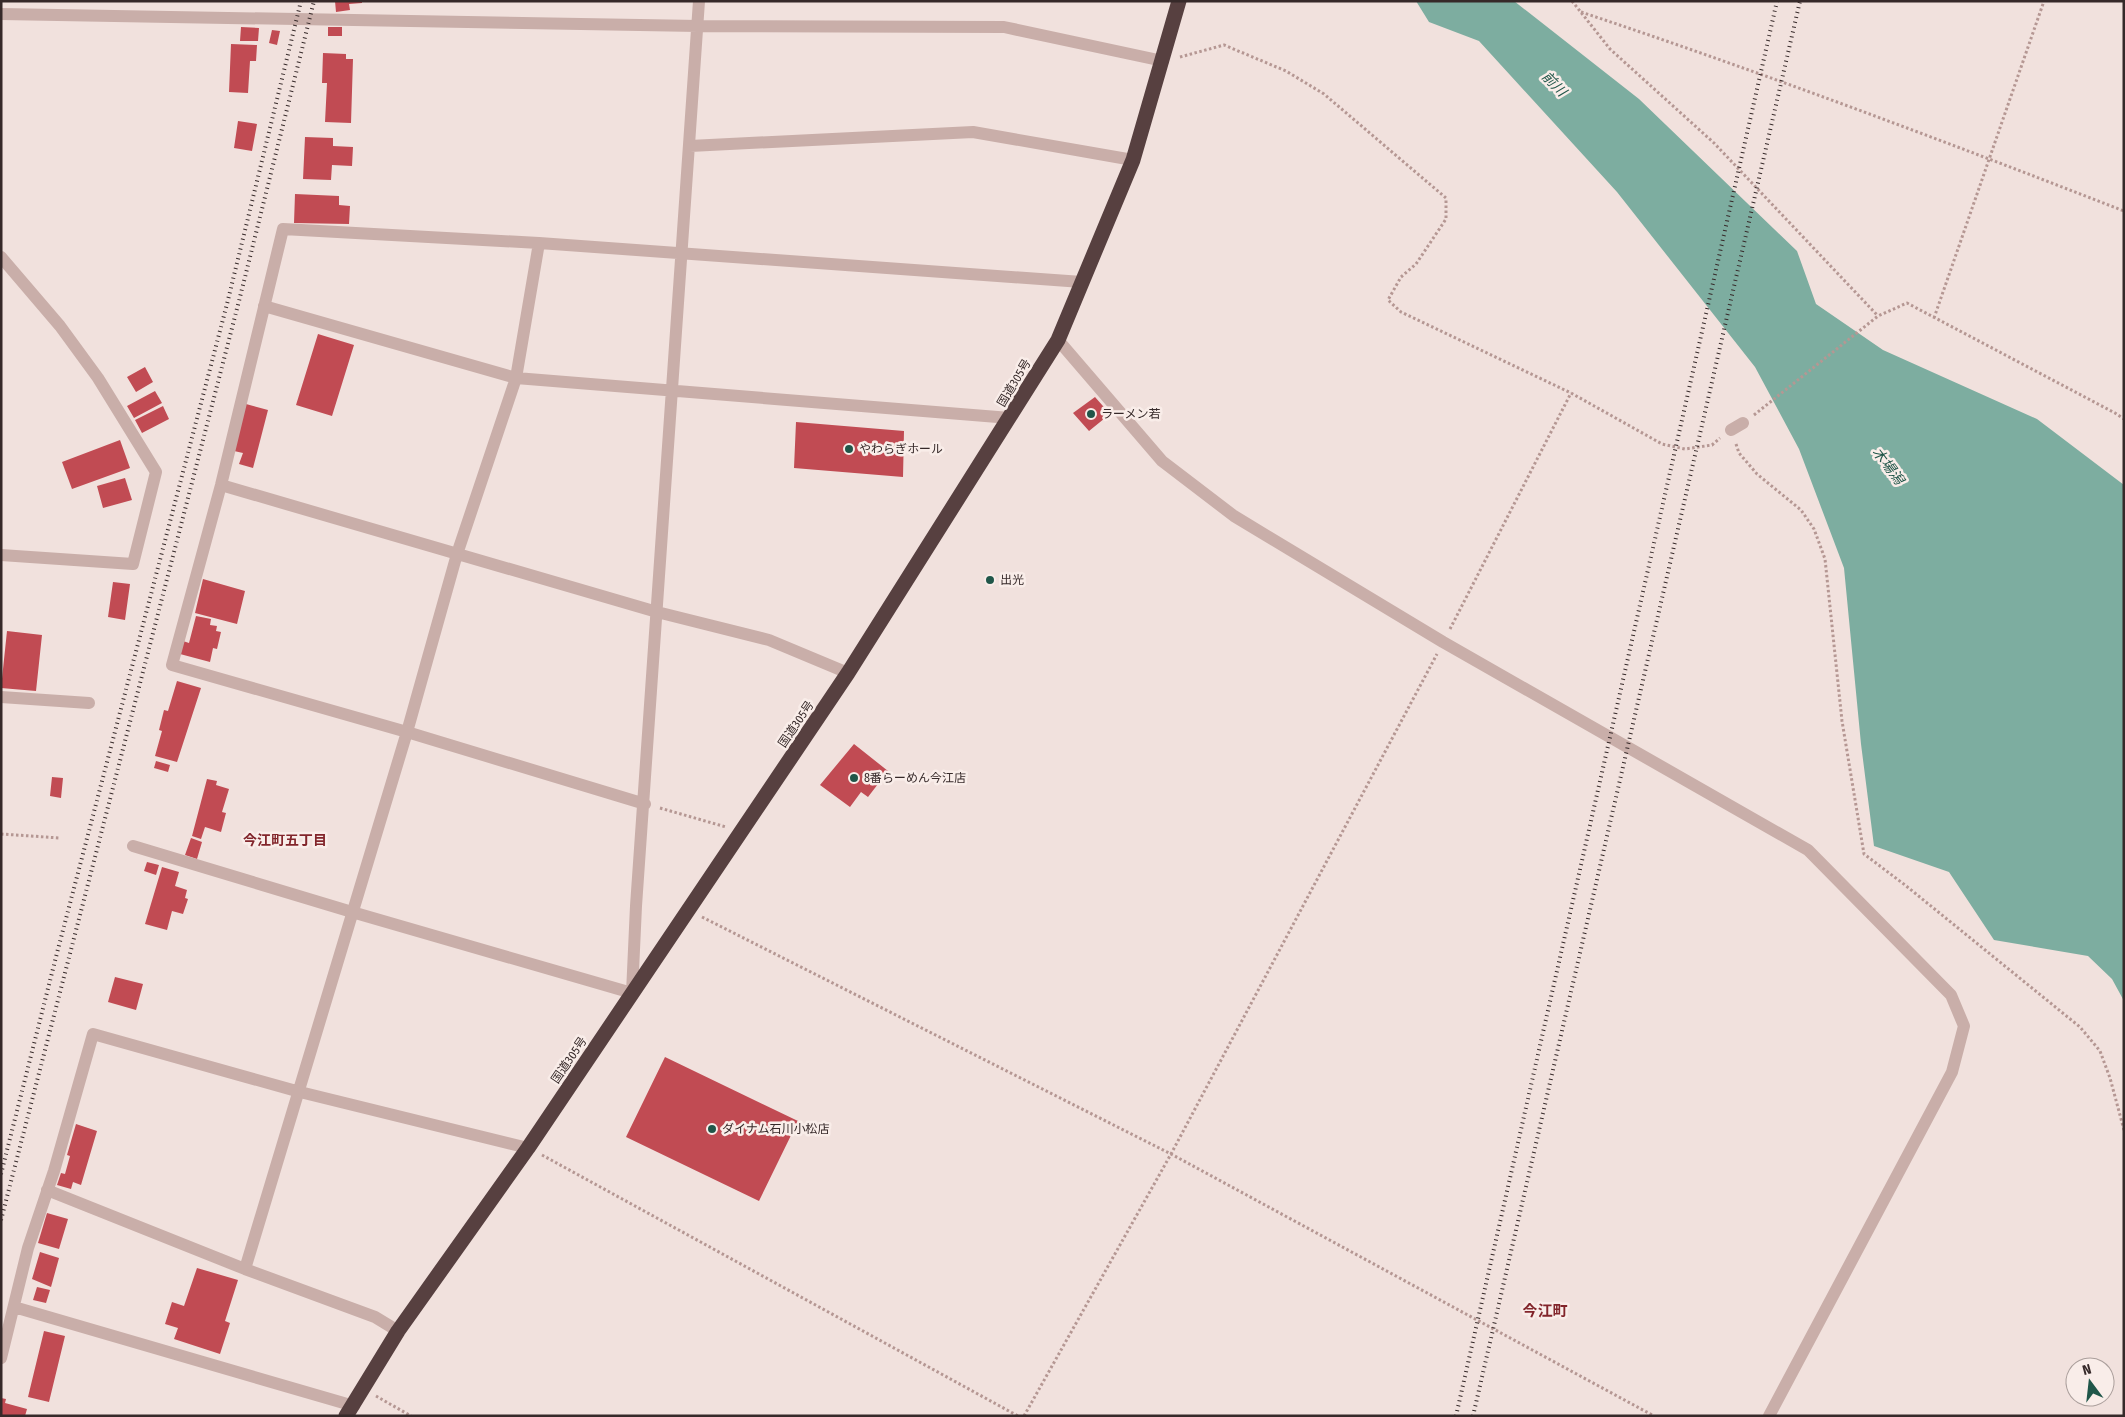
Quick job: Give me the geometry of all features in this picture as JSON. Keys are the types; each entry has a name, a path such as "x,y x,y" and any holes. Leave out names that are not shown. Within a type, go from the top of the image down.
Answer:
{"highway":[{"name":"国道305号","path":"350,1411 398,1331 528,1148 848,673 1058,340 1132,160 1163,61 1179,1"}],"street":[{"path":"133,846 632,993 636,906 699,1"},
{"path":"1,14 698,26 1004,27 1163,61"},
{"path":"690,146 972,132 1132,160"},
{"path":"644,804 407,732 172,665 221,486 283,229 539,242 1082,282"},
{"path":"245,1270 407,732 457,554 516,378 539,242"},
{"path":"1,256 60,326 98,378 156,472 133,564 1,555"},
{"path":"264,306 516,378 1010,418"},
{"path":"1058,340 1162,461 1234,516 1443,642 1808,850 1951,995 1964,1026 1952,1072 1769,1416"},
{"path":"1731,430 1744,423"},
{"path":"221,486 657,612 769,640 848,673"},
{"path":"1,697 89,703"},
{"path":"1,1358 28,1248 93,1034 300,1092 528,1148"},
{"path":"47,1190 245,1270 375,1317 398,1331"},
{"path":"14,1307 350,1411"}],"path":[{"path":"1572,1 1610,49 1714,143 1878,316"},
{"path":"1934,318 2044,1"},
{"path":"1581,12 1677,44 1988,158 2124,211"},
{"path":"1163,61 1224,45 1286,71 1324,94 1446,198 1446,219 1416,264 1401,277 1388,300 1401,312 1571,394 1662,444 1685,448 1712,445 1731,430 1739,453 1757,474 1801,510 1814,529 1826,559 1842,721 1864,854 2080,1026 2100,1051 2110,1078 2124,1130"},
{"path":"1744,423 1878,316 1907,303 2116,413 2124,419"},
{"path":"1024,1416 1171,1154 1443,642 1571,394"},
{"path":"644,804 742,831"},
{"path":"1,834 60,838"},
{"path":"688,910 1171,1154 1654,1416"},
{"path":"528,1148 1018,1416"},
{"path":"363,1389 411,1416"}],"water":[{"path":"1416,1 1514,1 1639,99 1797,251 1816,304 1883,350 2037,419 2124,485 2124,1001 2112,979 2088,956 1994,940 1949,872 1874,846 1861,744 1844,568 1799,449 1755,367 1617,192 1479,41 1429,22"}],"building":[{"path":"335,1 362,1 362,3 349,4 350,10 336,12"},
{"path":"241,27 259,28 258,41 240,41"},
{"path":"328,27 342,27 342,36 328,36"},
{"path":"272,30 280,31 277,45 269,43"},
{"path":"231,44 257,45 256,61 250,61 248,93 229,92"},
{"path":"323,53 346,54 346,59 353,59 351,123 325,122 327,83 322,83"},
{"path":"238,121 257,124 252,151 234,148"},
{"path":"305,137 333,138 333,146 353,147 352,166 332,165 331,180 303,179"},
{"path":"295,194 339,196 339,205 350,206 349,224 294,223"},
{"path":"318,334 354,345 332,416 296,405"},
{"path":"145,367 153,382 136,392 127,377"},
{"path":"155,391 162,403 134,418 127,406"},
{"name":"ラーメン若","path":"1095,397 1110,414 1089,431 1073,413"},
{"path":"246,404 268,410 253,468 239,464 243,453 234,451"},
{"path":"163,406 169,419 142,433 135,420"},
{"name":"やわらぎホール","path":"796,422 904,431 903,477 794,468"},
{"path":"120,440 130,468 72,489 62,462"},
{"path":"125,478 132,500 103,508 97,486"},
{"path":"203,579 245,591 237,624 195,613"},
{"path":"113,582 130,584 125,620 108,617"},
{"path":"196,616 211,619 210,625 217,626 216,631 221,632 217,649 213,648 210,662 180,654 183,641 189,643"},
{"path":"7,631 42,635 36,691 1,688"},
{"path":"177,681 201,688 177,762 155,756 162,731 159,730 164,710 168,711"},
{"name":"8番らーめん今江店","path":"854,744 888,771 868,797 861,792 850,807 820,785"},
{"path":"156,761 170,765 168,772 154,768"},
{"path":"52,777 63,778 61,798 50,796"},
{"path":"207,779 217,781 216,785 229,789 222,812 226,813 221,832 205,827 201,839 192,836"},
{"path":"191,838 202,842 197,859 185,855"},
{"path":"147,862 159,865 156,875 144,871"},
{"path":"162,867 179,872 175,886 187,890 185,898 188,899 183,914 172,911 167,930 145,924"},
{"path":"115,977 143,984 136,1010 108,1002"},
{"name":"ダイナム石川小松店","path":"665,1057 798,1121 759,1201 626,1137"},
{"path":"76,1124 97,1131 81,1185 73,1182 71,1189 57,1185 61,1173 65,1174 70,1156 67,1155"},
{"path":"47,1213 68,1219 59,1249 38,1243"},
{"path":"40,1252 59,1258 51,1287 32,1279"},
{"path":"197,1268 238,1280 225,1321 230,1323 220,1354 174,1339 178,1328 165,1324 172,1302 184,1306"},
{"path":"37,1287 50,1290 46,1303 33,1300"},
{"path":"44,1331 65,1336 49,1402 28,1397"},
{"path":"1,1398 6,1399 5,1403 27,1409 25,1416 1,1416"}],"railway":[{"path":"1,1174 227,304 301,1"},
{"path":"1,1220 239,301 314,1"},
{"path":"1456,1416 1777,1"},
{"path":"1473,1416 1800,1"}],"place":[{"name":"ラーメン若","path":"1091,414"},
{"name":"やわらぎホール","path":"849,449"},
{"name":"出光","path":"990,580"},
{"name":"8番らーめん今江店","path":"854,778"},
{"name":"ダイナム石川小松店","path":"712,1129"}],"district":[{"name":"今江町五丁目","path":"285,840"},
{"name":"今江町","path":"1545,1311"}],"water label":[{"name":"前川","path":"1554,84"},
{"name":"木場潟","path":"1888,466"}]}
